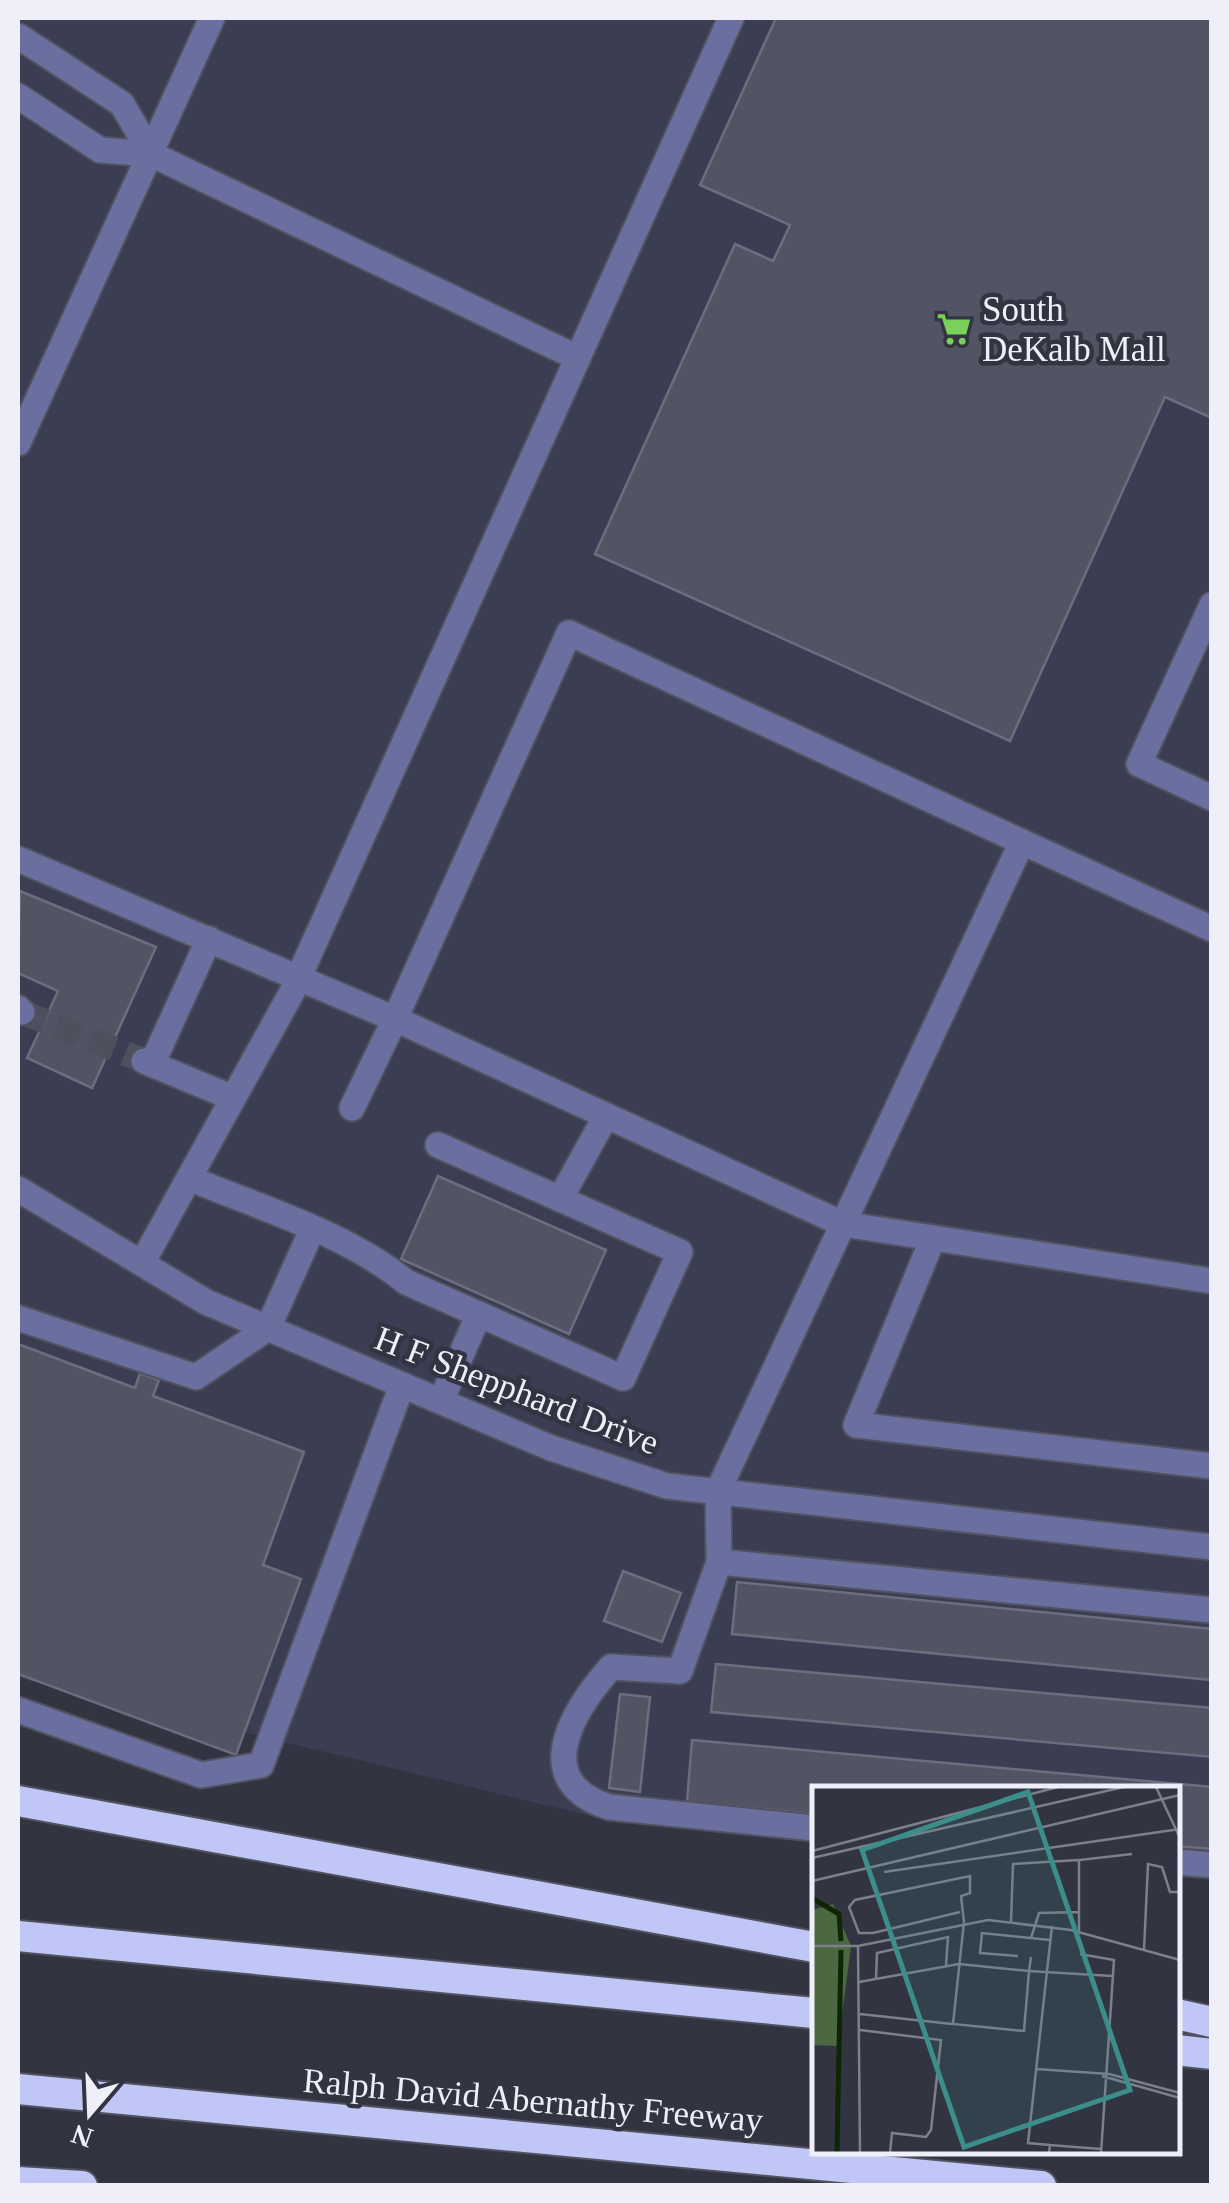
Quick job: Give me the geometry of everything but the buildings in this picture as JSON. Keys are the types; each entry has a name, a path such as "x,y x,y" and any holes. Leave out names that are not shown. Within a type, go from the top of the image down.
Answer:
{"highway":[{"path":"18,1801 812,1948"},
{"path":"18,1936 812,2013"},
{"path":"1179,2015 1212,2022"},
{"path":"1179,2050 1212,2054"},
{"name":"Ralph David Abernathy Freeway","path":"18,2089 1041,2186"},
{"path":"18,2182 82,2186"}],"street":[{"path":"18,443 212,18"},
{"path":"142,1263 299,976 731,18"},
{"path":"18,36 122,104 150,154"},
{"path":"18,96 100,150 150,154 578,358"},
{"path":"1212,605 1139,764 1212,798"},
{"path":"352,1108 568,633 1212,929"},
{"path":"812,1828 610,1807 586,1800 569,1780 562,1763 578,1705 611,1666 680,1671 719,1562 718,1491 1022,842"},
{"path":"18,860 299,976 843,1224 1212,1281"},
{"path":"210,939 148,1063 233,1098"},
{"path":"560,1199 606,1116"},
{"path":"188,1178 312,1230 384,1264 406,1282 624,1378 680,1252 438,1146"},
{"name":"H F Shepphard Drive","path":"18,1189 206,1302 441,1401 667,1486 1212,1546"},
{"path":"18,1318 196,1378 268,1328 312,1230"},
{"path":"932,1238 856,1425 1212,1466"},
{"path":"441,1401 479,1314"},
{"path":"18,1710 201,1775 261,1764 402,1385"},
{"path":"719,1562 1212,1610"},
{"path":"1179,1862 1212,1866"}],"shaded area":[{"path":"18,18 1211,18 1211,1875 1179,1872 1179,1786 812,1786 812,1839 608,1820 18,1678"}],"tunnel":[{"path":"22,1012 144,1061"}],"place":[{"name":"South DeKalb Mall","path":"954,329"}]}
